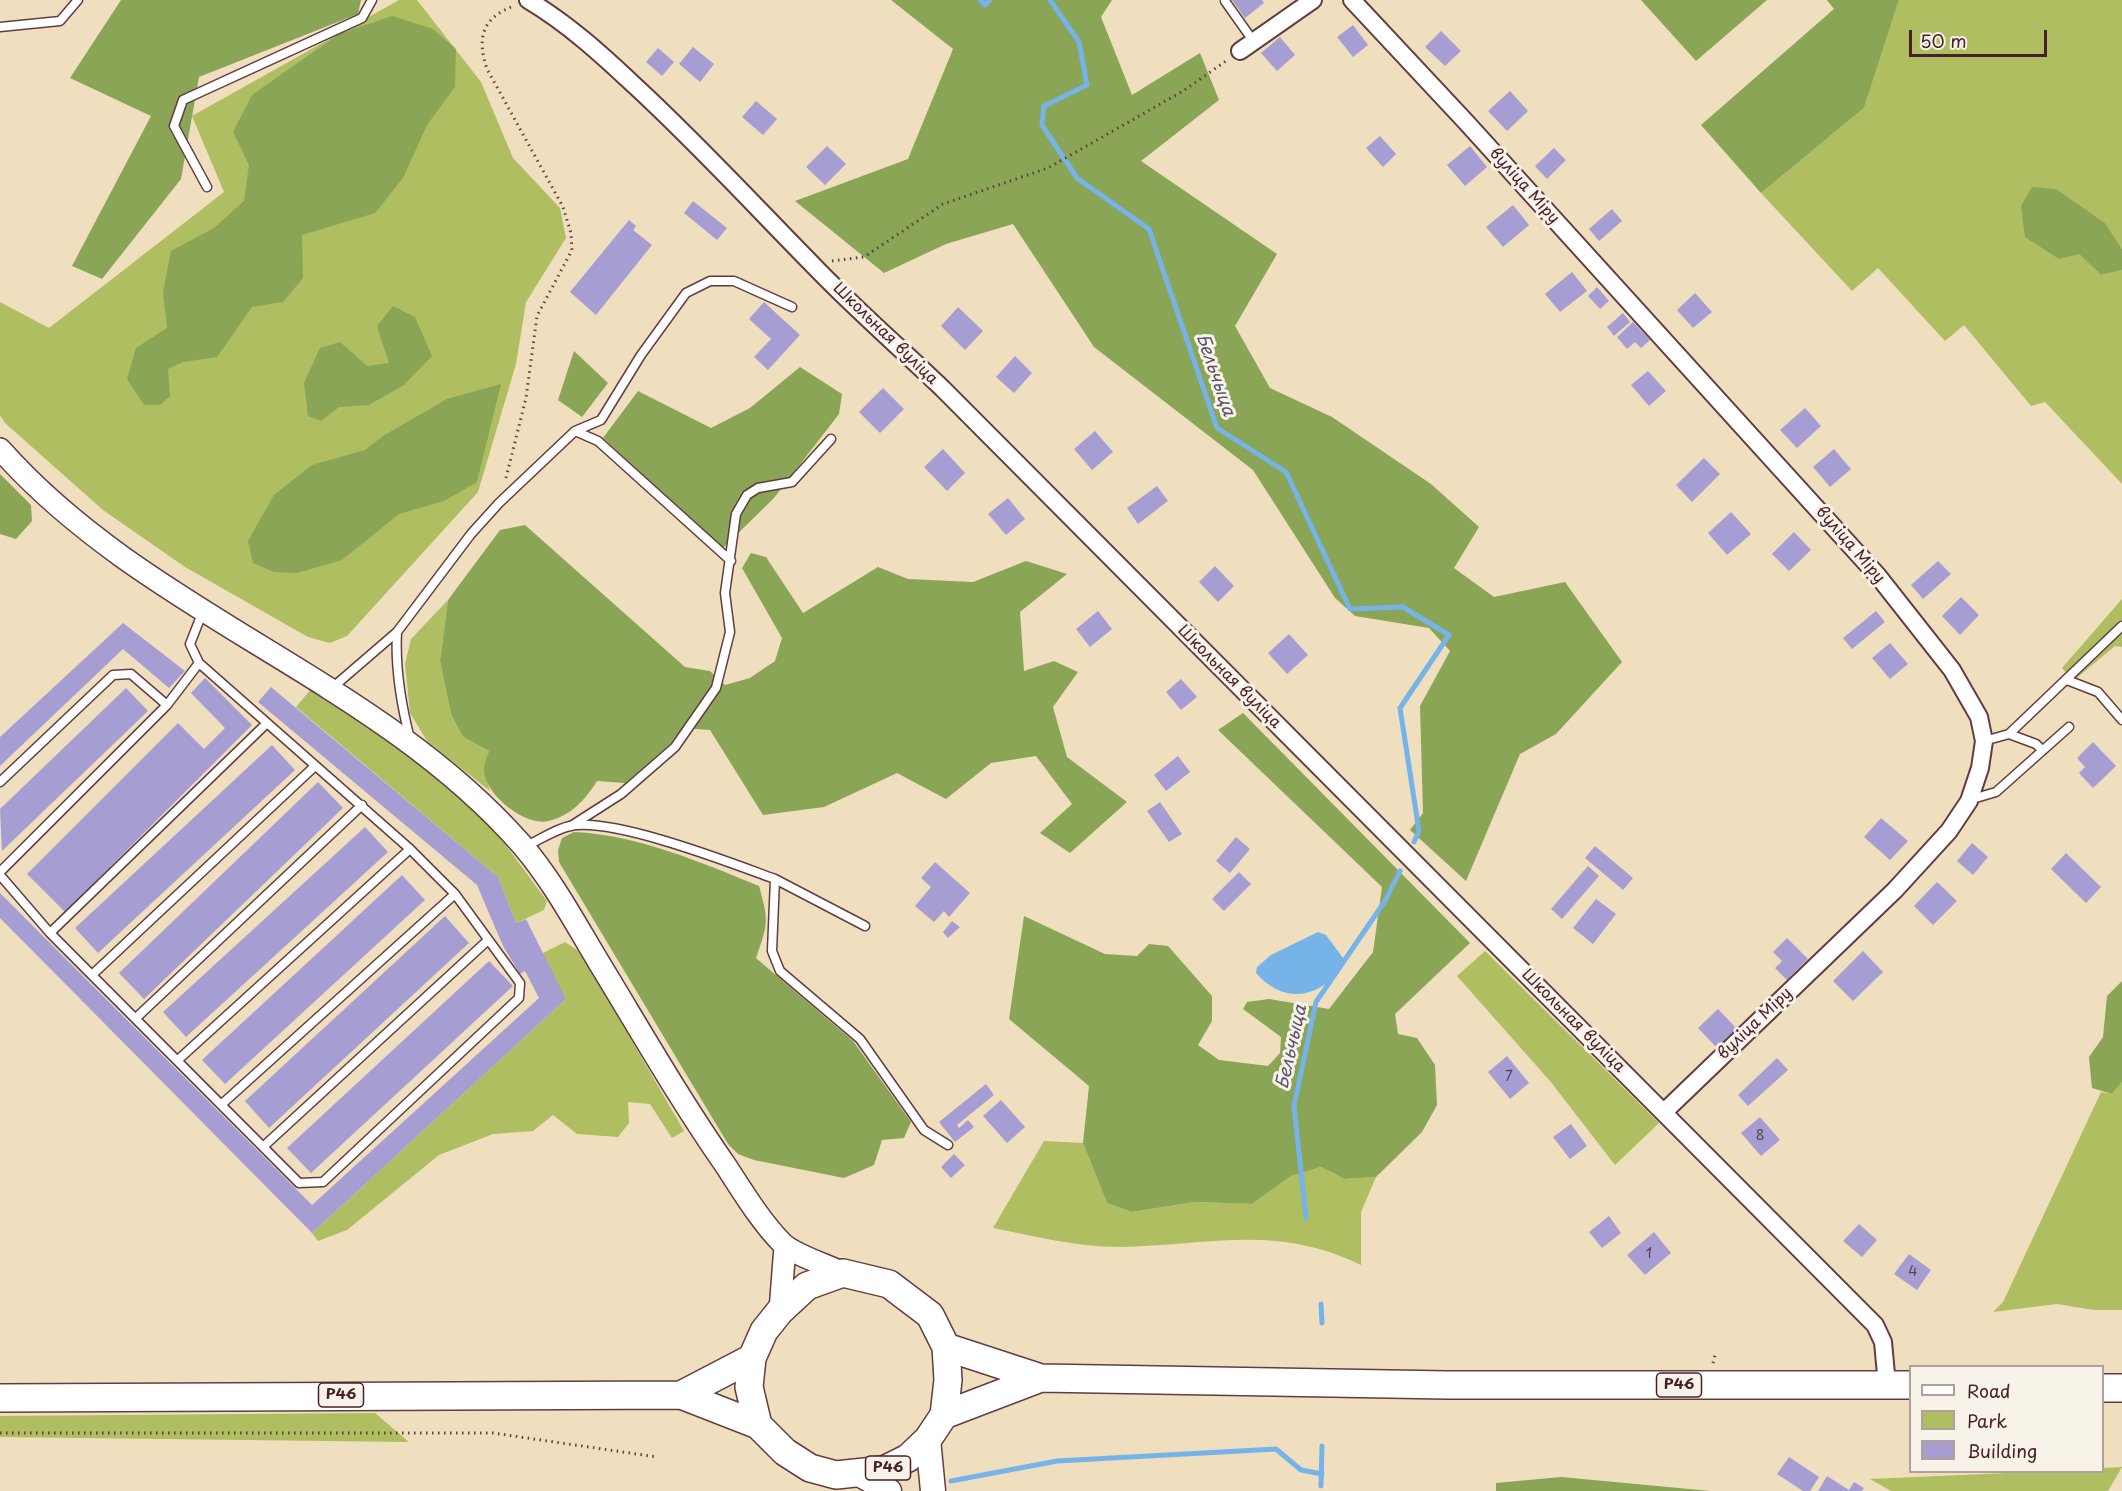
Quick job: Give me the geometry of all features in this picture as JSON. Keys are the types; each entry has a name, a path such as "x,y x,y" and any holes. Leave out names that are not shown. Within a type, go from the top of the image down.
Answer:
{"main road":[{"name":"Р46","path":"0,1398 681,1395 758,1425 784,1452 810,1468 836,1475 861,1475 884,1470 909,1458 928,1439 944,1415 948,1380 946,1347 930,1315 889,1284 843,1273"},
{"path":"758,1425 749,1387 752,1358 764,1331 780,1311 807,1286 843,1273"},
{"name":"Р46","path":"946,1347 1041,1378 1447,1385 1899,1385"},
{"name":"Р46","path":"681,1395 752,1358"},
{"name":"Р46","path":"944,1415 1041,1378"},
{"path":"2104,1388 2122,1388"},
{"path":"928,1439 933,1491"},
{"path":"861,1475 889,1491"}],"street":[{"name":"Школьная вуліца","path":"528,0 562,21 658,106 757,205 811,264 943,389 1875,1325 1899,1385"},
{"path":"1247,47 1313,0"},
{"name":"вуліца Міру","path":"1352,0 1466,122 1878,576 1966,690 1980,717 1984,741 1980,768 1969,801 1949,831 1895,890 1664,1112"},
{"path":"0,449 26,477 81,528 135,567 331,688 411,742 492,813 551,882 700,1129 785,1246 843,1273"},
{"path":"780,1311 785,1246"}],"lane":[{"path":"0,27 60,21 78,0"},
{"path":"207,187 174,126 183,99 362,18 372,0"},
{"path":"1225,1 1247,47"},
{"path":"331,688 397,632 471,534 499,503 575,431 601,420 641,355 686,293 710,281 734,281 792,307"},
{"path":"575,431 598,441 731,561"},
{"path":"524,848 570,826 621,794 675,747 716,688 730,632 725,593 736,514 747,495 758,488 792,482 831,439"},
{"path":"199,663 167,705 0,874 50,933 179,1059 299,1183 323,1182 519,998 520,983 487,941 455,894 410,849 199,663 190,644 203,610"},
{"path":"1984,741 2009,734 2122,626"},
{"path":"397,632 396,653 401,706 411,742"},
{"path":"0,782 112,675 131,674 167,705"},
{"path":"2067,680 2098,692 2122,720"},
{"path":"50,933 266,724"},
{"path":"1969,801 1996,792 2069,727"},
{"path":"2009,734 2036,744 2042,750"},
{"path":"93,974 315,766"},
{"path":"136,1018 362,805"},
{"path":"570,826 612,828 711,856 775,879 865,926"},
{"path":"179,1059 410,849"},
{"path":"775,879 772,951 780,971 860,1039 924,1130 948,1145"},
{"path":"222,1104 455,894"},
{"path":"264,1146 487,941"}],"path":[{"path":"499,503 526,398 537,316 572,250 571,232 563,207 488,69 481,50 486,27 494,16 528,0"},
{"path":"811,264 864,257 943,204 1048,168 1183,91 1247,47"},
{"path":"0,1433 493,1433 657,1457"}],"green space":[{"path":"121,0 361,0 358,14 199,77 181,179 102,279 72,266 151,116 70,78"},
{"path":"399,0 417,0 481,82 513,158 560,208 566,238 526,302 516,364 478,492 347,636 330,643 308,637 185,567 103,510 5,423 0,415 0,302 49,328 224,192 192,116"},
{"path":"891,0 1112,0 1101,17 1132,95 1200,53 1219,100 1141,161 1277,254 1235,326 1270,388 1332,417 1431,484 1479,527 1454,568 1494,597 1565,582 1622,662 1556,734 1520,754 1466,881 1410,830 1423,813 1420,706 1450,651 1429,628 1355,616 1335,598 1253,470 1094,347 1013,224 946,244 884,273 795,201 908,159 953,49"},
{"path":"1641,0 1767,0 1696,61"},
{"path":"1827,0 1899,0 1864,108 1761,193 1701,125 1834,9"},
{"path":"1899,0 2122,0 2122,249 2106,224 2079,254 2101,275 2122,270 2122,484 2045,402 2031,406 1964,325 1945,341 1878,268 1852,291 1761,193 1864,108"},
{"path":"392,16 433,29 456,49 455,87 427,125 403,178 375,213 302,235 303,278 283,302 252,307 217,357 183,362 168,369 170,396 160,405 144,405 127,379 136,348 167,328 163,292 171,251 214,228 244,201 249,165 233,132 252,95 339,34"},
{"path":"2032,187 2056,189 2106,224 2122,249 2122,270 2101,275 2079,254 2059,259 2025,237 2021,206"},
{"path":"393,306 415,317 432,356 404,385 369,405 339,407 321,421 308,416 304,383 320,348 340,342 367,366 389,363 377,326"},
{"path":"574,351 608,383 582,417 558,400"},
{"path":"800,367 842,394 839,414 774,498 723,548 603,438 638,391 711,428 750,408"},
{"path":"501,384 477,482 444,501 399,514 342,560 297,573 274,572 253,563 248,541 274,495 312,465 365,450 383,436 447,399"},
{"path":"0,474 31,505 32,521 16,539 0,534"},
{"path":"525,525 685,667 710,671 725,685 750,678 775,661 782,638 742,568 751,553 766,557 803,613 878,567 908,579 973,582 1026,561 1067,574 1020,612 1024,671 1054,661 1078,672 1053,707 1067,757 1127,802 1070,853 1040,833 1072,804 1036,756 991,763 946,799 897,773 824,807 763,815 710,730 682,728 671,743 625,783 597,781 588,795 564,815 548,821 539,821 517,814 490,788 484,769 489,751 463,737 451,714 440,661 448,600 500,530"},
{"path":"2122,599 2122,647 2115,646 2073,681 2062,668"},
{"path":"448,600 440,661 451,714 463,737 489,751 484,770 490,791 427,741 410,713 405,664 411,639"},
{"path":"311,689 421,765 462,799 508,848 547,901 544,910 516,923 498,877 296,707"},
{"path":"1243,713 1470,943 1395,1014 1398,1034 1417,1038 1435,1065 1437,1105 1422,1132 1376,1177 1345,1179 1321,1167 1291,1176 1252,1204 1195,1202 1132,1212 1107,1203 1083,1143 1089,1086 1009,1019 1024,916 1105,954 1137,956 1149,944 1168,946 1212,996 1212,1021 1198,1045 1219,1060 1268,1066 1280,1053 1281,1037 1243,1009 1247,1002 1269,999 1329,1009 1373,952 1382,887 1218,730"},
{"path":"574,832 622,838 645,844 691,859 759,886 766,922 756,958 853,1041 911,1122 904,1138 882,1140 874,1165 844,1178 754,1160 738,1154 728,1144 559,862 558,850 562,838"},
{"path":"565,942 577,950 588,965 684,1131 672,1138 650,1104 628,1102 629,1123 618,1137 577,1134 553,1115 533,1131 493,1134 439,1155 347,1230 318,1241 312,1233 566,999 541,954"},
{"path":"1485,951 1659,1123 1615,1165 1550,1081 1457,976"},
{"path":"2122,981 2122,1082 2112,1094 2092,1088 2089,1057 2103,1037 2107,996"},
{"path":"2122,1082 2122,1310 2094,1310 2057,1304 1993,1312 2003,1302 2101,1092 2112,1094"},
{"path":"1044,1141 1083,1143 1107,1203 1132,1212 1195,1202 1252,1204 1291,1176 1321,1167 1345,1179 1376,1177 1361,1212 1361,1265 1330,1252 1272,1241 1215,1241 1107,1247 1058,1241 993,1228"},
{"path":"375,1413 409,1442 0,1437 0,1416"},
{"path":"2122,1467 2108,1491 1891,1491 1870,1479 2007,1473 2104,1473 2104,1468"},
{"path":"1561,1477 1711,1491 1496,1491 1496,1483"}],"water":[{"path":"1318,932 1326,935 1346,962 1326,983 1315,990 1292,994 1279,991 1256,973 1257,967 1271,955"}],"building":[{"path":"1232,0 1262,0 1264,3 1245,18"},
{"path":"1353,25 1368,45 1353,57 1337,37"},
{"path":"1441,31 1461,51 1445,66 1425,47"},
{"path":"1280,37 1295,55 1277,71 1261,53"},
{"path":"693,47 714,64 700,82 679,64"},
{"path":"658,48 674,62 662,76 646,62"},
{"path":"1510,91 1528,111 1507,131 1488,111"},
{"path":"756,101 777,119 763,135 742,117"},
{"path":"1380,136 1396,154 1383,167 1366,148"},
{"path":"827,146 846,164 825,185 806,167"},
{"path":"1470,146 1487,167 1465,186 1447,165"},
{"path":"1554,148 1566,160 1547,179 1535,166"},
{"path":"693,201 727,228 717,240 684,213"},
{"path":"1513,205 1529,225 1503,247 1486,227"},
{"path":"1612,209 1622,221 1599,241 1589,229"},
{"path":"629,220 636,226 633,230 652,245 596,315 570,292"},
{"path":"1572,272 1587,291 1560,312 1545,294"},
{"path":"1597,287 1609,301 1600,309 1588,296"},
{"path":"1695,293 1712,312 1693,328 1677,310"},
{"path":"764,302 800,335 768,370 754,357 771,339 749,319"},
{"path":"958,307 983,331 965,350 941,326"},
{"path":"1623,313 1630,322 1614,336 1607,327"},
{"path":"1633,322 1650,340 1641,348 1635,342 1627,349 1617,337"},
{"path":"1015,356 1032,373 1014,393 996,377"},
{"path":"1648,371 1666,391 1649,406 1631,385"},
{"path":"883,388 904,409 880,433 859,412"},
{"path":"1805,408 1821,426 1797,448 1780,430"},
{"path":"1095,431 1113,452 1092,470 1074,449"},
{"path":"943,449 965,473 947,491 924,467"},
{"path":"1834,449 1851,469 1830,487 1813,467"},
{"path":"1704,458 1720,474 1692,502 1676,485"},
{"path":"1157,486 1168,501 1138,524 1127,508"},
{"path":"1008,498 1025,519 1006,535 988,514"},
{"path":"1731,512 1751,534 1727,555 1708,533"},
{"path":"1794,532 1811,550 1789,571 1772,554"},
{"path":"1938,561 1951,574 1923,599 1911,585"},
{"path":"1215,566 1234,586 1218,602 1199,582"},
{"path":"1961,597 1979,615 1960,635 1942,616"},
{"path":"1098,611 1112,629 1090,647 1076,629"},
{"path":"1876,611 1885,622 1852,649 1843,638"},
{"path":"123,623 185,671 169,688 123,649 0,766 0,737"},
{"path":"1289,634 1308,655 1287,674 1268,653"},
{"path":"1890,643 1908,664 1890,679 1872,658"},
{"path":"205,678 252,725 65,912 27,874 178,723 204,749 225,728 191,693"},
{"path":"1181,679 1197,697 1181,710 1166,692"},
{"path":"271,687 498,877 516,923 526,919 566,999 312,1233 0,918 0,893 312,1205 539,998 525,971 520,974 503,946 477,885 258,702"},
{"path":"126,688 148,711 2,851 0,809"},
{"path":"2093,742 2116,766 2093,788 2079,773 2085,767 2077,758"},
{"path":"272,745 295,770 98,953 75,928"},
{"path":"1178,756 1190,772 1166,791 1154,775"},
{"path":"318,782 343,808 144,999 119,973"},
{"path":"1160,802 1182,834 1169,842 1147,811"},
{"path":"1881,818 1908,841 1890,860 1864,837"},
{"path":"365,827 388,852 186,1037 163,1012"},
{"path":"1236,837 1250,849 1230,873 1216,861"},
{"path":"1972,843 1988,857 1973,875 1957,861"},
{"path":"1595,846 1633,878 1623,890 1585,858"},
{"path":"2066,853 2101,887 2086,903 2051,869"},
{"path":"935,862 970,893 949,917 944,911 934,922 915,906 931,887 921,878"},
{"path":"1588,866 1599,876 1562,919 1551,909"},
{"path":"1239,872 1251,884 1224,911 1212,899"},
{"path":"402,875 425,900 225,1084 202,1060"},
{"path":"1937,882 1957,901 1933,925 1914,906"},
{"path":"1596,899 1616,914 1593,944 1573,928"},
{"path":"445,916 469,943 269,1128 245,1101"},
{"path":"952,921 960,927 948,938 943,932"},
{"path":"1787,938 1808,959 1787,980 1775,968 1782,961 1773,952"},
{"path":"1863,951 1883,972 1853,1001 1833,981"},
{"path":"489,961 513,986 311,1173 287,1148"},
{"path":"1718,1009 1737,1029 1717,1048 1698,1028"},
{"path":"1507,1056 1529,1083 1510,1099 1488,1072"},
{"path":"1777,1058 1788,1070 1748,1106 1738,1095"},
{"path":"986,1084 994,1095 957,1125 959,1128 968,1120 974,1127 955,1142 939,1122"},
{"path":"1001,1100 1025,1127 1007,1143 983,1116"},
{"path":"1760,1117 1780,1140 1761,1156 1741,1133"},
{"path":"1571,1124 1587,1146 1570,1159 1553,1137"},
{"path":"954,1154 965,1165 951,1178 941,1167"},
{"path":"1609,1216 1621,1233 1602,1248 1589,1232"},
{"path":"1859,1224 1877,1240 1862,1257 1843,1241"},
{"path":"1654,1232 1671,1253 1645,1275 1627,1255"},
{"path":"1909,1254 1931,1270 1917,1290 1894,1274"},
{"path":"1789,1457 1819,1477 1810,1491 1803,1491 1777,1474"},
{"path":"1827,1476 1849,1490 1854,1482 1864,1488 1862,1491 1818,1491"}],"waterway":[{"name":"Бельчыца","path":"980,0 985,5 990,0"},
{"name":"Бельчыца","path":"1050,0 1079,42 1087,85 1044,106 1042,125 1077,178 1149,229 1217,428 1286,472 1350,609 1403,607 1449,635 1400,708 1419,831 1414,842"},
{"name":"Бельчыца","path":"1306,1218 1294,1106 1316,1002 1385,901 1400,871"},
{"name":"Бельчыца","path":"1321,1304 1322,1323"},
{"name":"Бельчыца","path":"1321,1486 1322,1446"},
{"path":"951,1481 1057,1461 1276,1449 1301,1470 1322,1474"}]}
